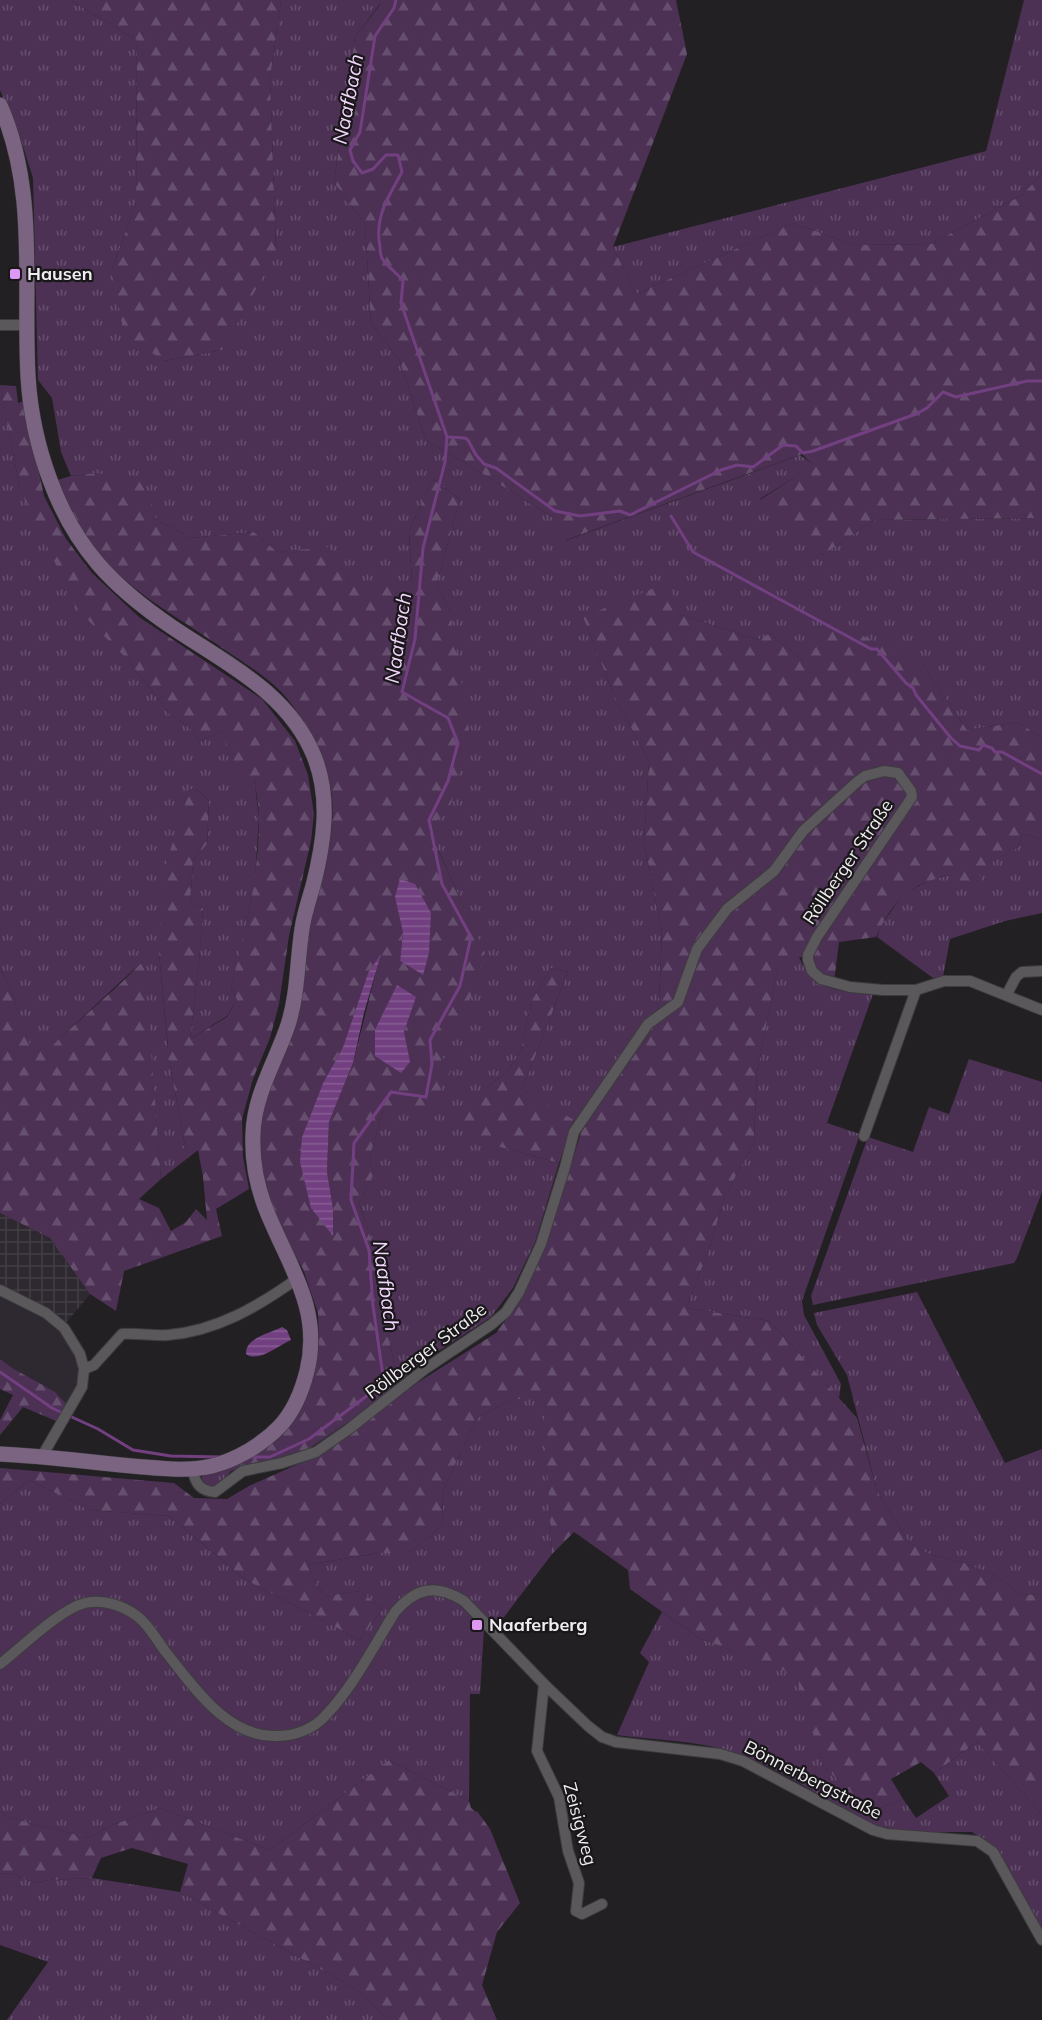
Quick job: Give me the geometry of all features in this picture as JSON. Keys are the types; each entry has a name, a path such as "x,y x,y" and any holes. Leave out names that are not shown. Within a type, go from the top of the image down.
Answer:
{"street":[{"path":"0,105 14,140 24,187 28,380 39,442 60,506 89,555 126,593 172,627 262,686 296,724 314,756 322,785 325,814 323,843 302,924 296,987 288,1024 261,1092 254,1117 253,1157 258,1187 278,1238 298,1278 305,1298 312,1340 306,1378 291,1412 278,1428 248,1450 232,1460 208,1467 147,1467 0,1454"},
{"path":"0,325 28,325"},
{"name":"Röllberger Straße","path":"193,1468 193,1478 198,1486 205,1491 215,1492 243,1471 282,1463 316,1452 425,1369 506,1312 519,1292 541,1244 574,1132 648,1024 678,1002 697,949 727,909 774,871 802,831 865,776 884,771 898,773 911,791 912,797 817,937 808,955 812,971 821,979 850,987 883,990 916,990 944,981 970,981 1042,1010"},
{"path":"1007,994 1022,972 1042,971"},
{"path":"864,1136 916,990"},
{"path":"84,1369 94,1365 122,1334 165,1335 200,1330 252,1308 298,1278"},
{"path":"2,1288 46,1313 64,1328 80,1354 84,1369 82,1387 74,1404 60,1423 41,1458"},
{"name":"Bönnerbergstraße","path":"0,1665 70,1609 85,1603 107,1602 122,1607 137,1616 189,1680 231,1723 257,1734 285,1736 312,1727 326,1716 344,1693 395,1612 405,1601 416,1593 430,1589 450,1592 464,1601 544,1684 602,1737 616,1742 720,1754 743,1761 873,1830 887,1834 977,1841 993,1852 1042,1940"},
{"name":"Zeisigweg","path":"544,1684 537,1751 559,1797 568,1851 579,1883 576,1911 582,1914 602,1904"}],"shaded area":[{"path":"400,879 415,884 431,913 429,953 423,975 400,961 403,932 395,897"},
{"path":"381,954 353,1063 329,1122 327,1172 333,1208 333,1236 311,1208 300,1162 302,1137 323,1083 343,1047 368,973"},
{"path":"397,985 416,997 404,1032 410,1062 401,1073 375,1056 375,1030"},
{"path":"0,1213 50,1238 90,1294 66,1323 0,1289"},
{"path":"0,1289 46,1314 79,1354 81,1387 68,1406 0,1359"},
{"path":"282,1327 287,1330 291,1340 262,1355 246,1354 247,1348 254,1340"}],"green space":[{"path":"0,0 70,0 137,40 136,203 112,270 164,361 222,350 276,252 270,79 281,0 379,0 380,4 355,37 334,182 365,224 371,323 399,359 426,441 552,517 567,540 800,455 814,465 760,499 823,555 874,520 1042,518 1042,739 1019,722 967,730 923,665 803,661 770,633 758,640 679,614 583,617 614,695 649,762 644,842 662,932 658,1023 583,1126 522,1090 568,972 551,968 531,1002 521,1051 506,1073 487,1087 500,1147 559,1163 535,1242 513,1288 491,1317 420,1363 398,1384 386,1323 385,1278 359,1204 374,1173 369,1159 383,1111 429,1111 433,1041 485,954 429,829 451,804 450,612 437,583 460,499 433,479 409,531 412,583 350,583 329,548 277,552 254,532 190,538 156,519 97,473 71,476 61,452 52,398 38,380 33,178 20,137 0,90"},
{"path":"70,0 281,0 270,79 276,253 222,350 164,361 124,334 112,270 136,203 137,40"},
{"path":"379,0 676,0 687,54 613,247 636,294 793,223 855,245 931,244 1022,195 1042,174 1042,518 874,520 823,555 760,500 813,465 802,454 563,541 552,517 426,441 399,359 371,323 365,224 334,182 355,37 380,5"},
{"path":"1024,0 1042,0 1042,174 1022,195 931,244 855,245 793,223 636,294 613,247 986,151"},
{"path":"0,384 20,489 127,659 170,714 190,728 199,742 223,731 254,778 259,818 255,879 231,987 237,1000 227,1016 190,1039 203,908 190,904 193,860 207,844 209,801 199,791 190,789 159,953 169,1060 185,1146 180,1156 184,1161 161,1179 143,961 50,1050 31,1048 0,968"},
{"path":"0,385 16,386 18,403 24,401 44,496 66,539 92,573 139,617 262,699 295,741 308,775 314,814 311,841 289,936 279,1004 270,1038 253,1079 242,1119 243,1157 249,1189 216,1209 222,1236 124,1271 116,1311 90,1294 50,1238 0,1213 0,968 31,1047 50,1049 144,960 161,1179 139,1199 159,1208 171,1231 186,1222 196,1209 207,1220 198,1150 184,1161 179,1156 185,1146 169,1060 161,1055 168,1047 159,953 163,873 190,789 199,791 209,801 207,844 193,860 190,904 203,908 190,1039 227,1017 237,1000 231,987 254,883 257,862 258,804 254,778 234,782 223,731 199,742 190,728 170,714 127,659 77,609 20,489"},
{"path":"97,473 145,483 156,519 190,538 254,532 277,552 329,547 350,583 412,583 409,531 433,479 460,499 437,583 450,612 469,730 451,804 429,830 485,953 462,1023 433,1041 451,1071 429,1111 383,1111 369,1159 374,1173 359,1204 385,1278 386,1323 398,1384 372,1406 301,1454 247,1466 244,1462 268,1445 311,1381 319,1346 318,1313 303,1269 285,1239 270,1204 261,1170 258,1146 261,1122 330,842 331,790 315,743 283,693 256,671 136,589 94,547 78,523 57,480","holes":["403,932 423,975 400,961","380,956 353,1063 329,1122 327,1172 333,1208 302,1137 323,1083 343,1047 368,973","397,985 415,998 404,1032"]},
{"path":"669,582 679,614 758,640 770,633 803,661 838,624 923,665 967,730 1019,722 1042,739 1042,839 1023,834 1018,847 977,871 985,885 965,888 951,875 937,878 914,888 890,912 876,937 839,942 834,982 821,978 806,958 789,958 777,971 757,1072 754,1142 724,1198 709,1250 686,1308 770,1321 857,1418 877,1491 909,1543 929,1554 964,1563 996,1576 1019,1594 1042,1595 1042,1817 977,1742 934,1773 921,1762 891,1779 903,1799 871,1811 823,1766 796,1675 699,1638 630,1589 628,1570 574,1532 552,1554 543,1399 512,1399 477,1418 442,1492 443,1525 409,1553 378,1553 307,1565 324,1596 361,1591 382,1609 360,1640 246,1580 169,1516 90,1510 29,1480 0,1504 0,1468 174,1483 194,1498 227,1499 249,1486 325,1452 417,1383 496,1333 513,1310 546,1247 583,1126 658,1023 662,932 644,842 649,762 614,695 583,617"},
{"path":"1023,834 1042,839 1042,913 1005,921 950,939 943,977 933,978 877,937 881,926 903,894 932,879 951,875 984,885 976,871 1018,847"},
{"path":"793,955 799,957 812,977 820,983 839,990 873,994 827,1123 860,1134 802,1301 804,1315 841,1384 839,1398 770,1321 686,1308 709,1250 724,1198 754,1142 757,1072 777,971 783,961"},
{"path":"551,968 568,972 522,1090 574,1120 559,1163 500,1147 454,1126 487,1087 506,1073 521,1051 531,1002"},
{"path":"969,1059 1042,1082 1042,1192 1014,1263 813,1305 811,1296 868,1137 913,1152 929,1107 949,1114"},
{"path":"917,1292 1005,1463 1042,1449 1042,1595 1019,1594 996,1576 964,1563 929,1554 909,1543 877,1491 847,1375 817,1325 814,1313"},
{"path":"0,1359 55,1392 68,1406 56,1421 23,1407 0,1435 0,1420 13,1395 0,1389"},
{"path":"512,1399 544,1399 552,1554 501,1621 484,1629 480,1694 470,1694 469,1801 389,1760 270,1850 160,1808 112,1825 89,1838 7,1817 0,1811 0,1504 29,1480 90,1510 169,1516 246,1580 360,1640 382,1609 361,1591 324,1596 307,1565 379,1553 409,1553 443,1525 442,1492 477,1418"},
{"path":"244,1462 247,1466 231,1471 220,1484 213,1487 200,1483 204,1473"},
{"path":"662,1612 699,1638 797,1675 823,1766 871,1811 903,1799 916,1818 949,1796 934,1773 977,1742 1042,1817 1042,1933 988,1843 972,1832 902,1832 881,1828 786,1776 746,1757 726,1750 686,1742 617,1735 649,1662 640,1653"},
{"path":"389,1760 469,1801 471,1808 477,1811 490,1829 520,1903 497,1932 482,1985 497,2020 389,2020 353,1987 180,1892 188,1864 132,1848 101,1858 92,1878 34,1883 13,1873 0,1874 0,1811 7,1817 89,1838 112,1825 160,1808 270,1850"},
{"path":"13,1873 34,1883 92,1878 180,1892 353,1987 389,2020 7,2020 48,1962 0,1945 0,1874"}],"waterway":[{"name":"Naafbach","path":"250,1457 270,1457 309,1439 384,1383 373,1306 369,1250 351,1200 354,1143 391,1092 426,1097 432,1064 430,1040 460,986 471,937 442,884 429,820 448,781 458,743 448,718 402,692 415,639 423,548 445,462 447,437 401,303 403,281 383,260 380,253 381,217 387,199 402,172 398,155 386,155 373,169 362,173 353,161 350,150 360,132 375,36 394,8 396,0"},
{"path":"448,437 468,440 484,464 496,468 555,511 580,516 620,511 630,515 721,470 737,465 753,467 783,445 796,446 803,453 813,451 916,414 927,408 943,392 956,397 1027,381 1042,381"},
{"path":"671,516 693,552 871,649 877,649 913,688 916,695 960,746 979,750 983,745 992,748 995,752 1002,752 1042,774"},
{"name":"Naafbach","path":"0,1372 52,1408 98,1429 133,1450 171,1456 220,1457"}],"place":[{"name":"Hausen","path":"15,274"},
{"name":"Naaferberg","path":"477,1625"}]}
